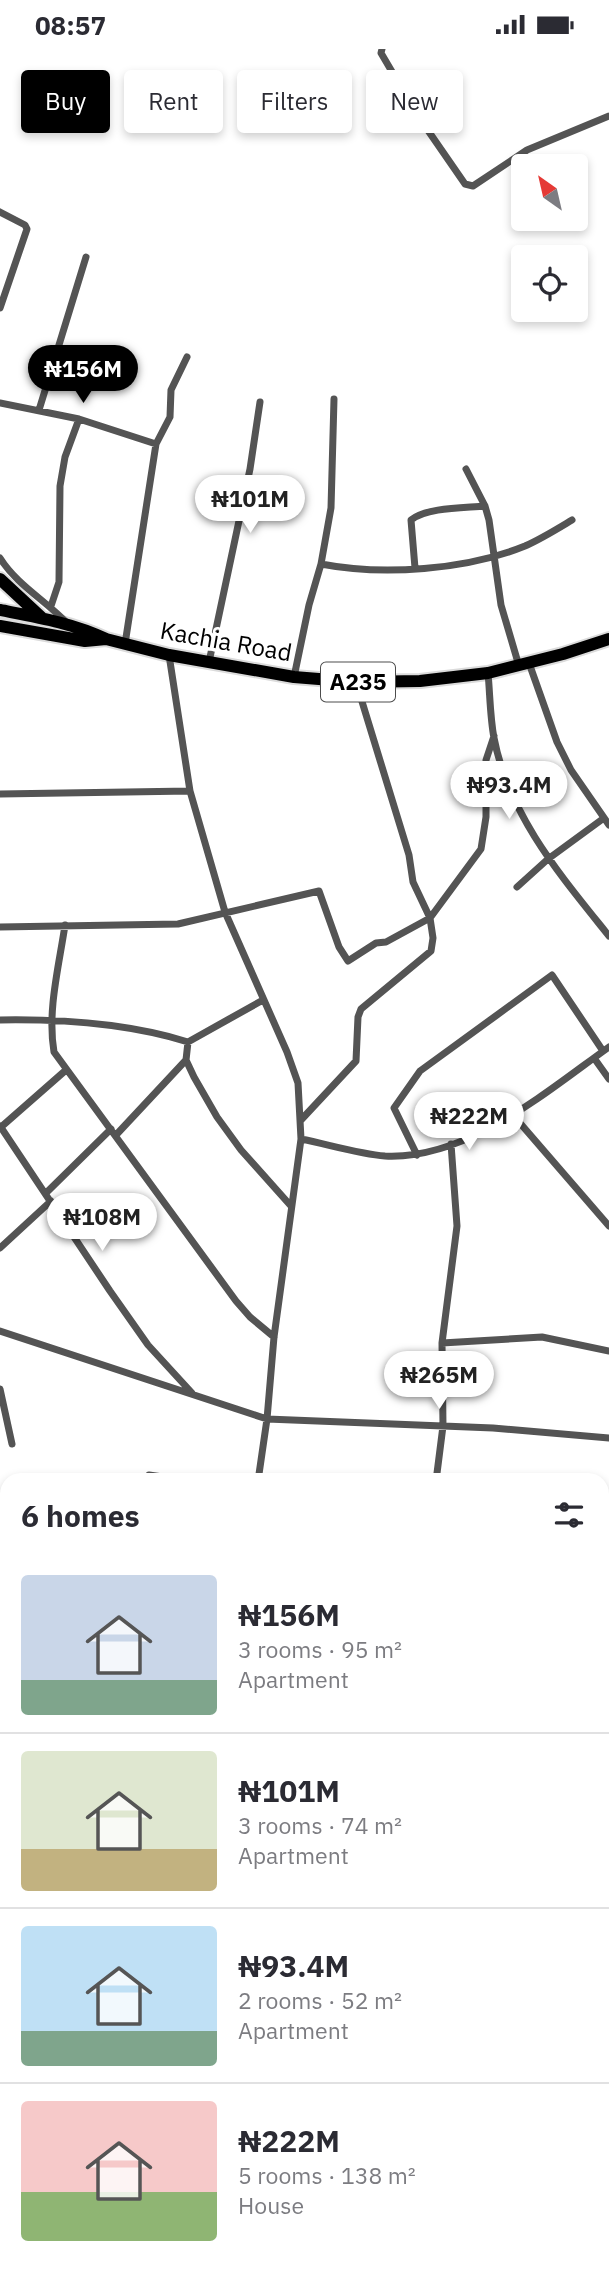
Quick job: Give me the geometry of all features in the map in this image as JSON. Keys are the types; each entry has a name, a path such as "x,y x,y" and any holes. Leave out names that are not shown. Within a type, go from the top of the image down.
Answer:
{"highway":[{"path":"0,579 43,618"},
{"name":"A235","path":"0,610 43,618 89,631 106,639"},
{"name":"Kachia Road","path":"0,626 85,641 106,639 169,655 294,677 356,682 420,681 488,673 609,639"},
{"path":"0,635 16,629"}],"street":[{"path":"382,49 381,53 418,116 465,184 473,186 527,150 609,116"},
{"path":"0,212 25,225 27,229 0,308"},
{"path":"38,410 86,257"},
{"path":"125,644 156,444 170,418 171,390 187,357"},
{"path":"294,677 309,605 321,564 331,508 334,399"},
{"path":"209,662 250,469 260,402"},
{"path":"0,404 79,419 156,444"},
{"path":"51,606 60,582 60,486 65,457 79,419"},
{"path":"466,469 485,506 501,605 524,665 571,770 609,825"},
{"path":"415,568 411,520 428,512 485,506"},
{"path":"321,564 371,570 443,566 495,556 526,546 572,520"},
{"path":"0,558 16,578 51,606 70,626"},
{"path":"169,655 190,791 225,912 298,1083 301,1139 274,1337 259,1473"},
{"path":"488,673 494,736 513,797 528,829 548,859 609,936"},
{"path":"301,1120 355,1061 361,1009 431,951 433,938 430,918 413,882 409,855 356,682"},
{"path":"0,927 178,924 319,891 339,947 348,961 376,943 386,941 430,918 481,849 486,817 486,760 494,736"},
{"path":"0,794 190,791"},
{"path":"517,887 548,859 604,818"},
{"path":"65,925 52,1019 54,1052 236,1301 274,1337"},
{"path":"301,1139 384,1156 417,1155 451,1144 513,1115 606,1049 552,975 420,1071 410,1083 394,1108 417,1155"},
{"path":"0,1020 52,1019 164,1035 188,1042 263,1000"},
{"path":"188,1042 186,1059 217,1117 241,1150 291,1206"},
{"path":"594,1058 609,1079"},
{"path":"46,1193 114,1132 186,1059"},
{"path":"66,1070 1,1127 148,1345 193,1394"},
{"path":"513,1115 609,1226"},
{"path":"437,1473 443,1426 442,1343 457,1226 451,1144"},
{"path":"0,1248 51,1201"},
{"path":"0,1331 267,1419 443,1426 609,1437"},
{"path":"442,1343 542,1337 609,1351"},
{"path":"0,1389 12,1444"}]}
